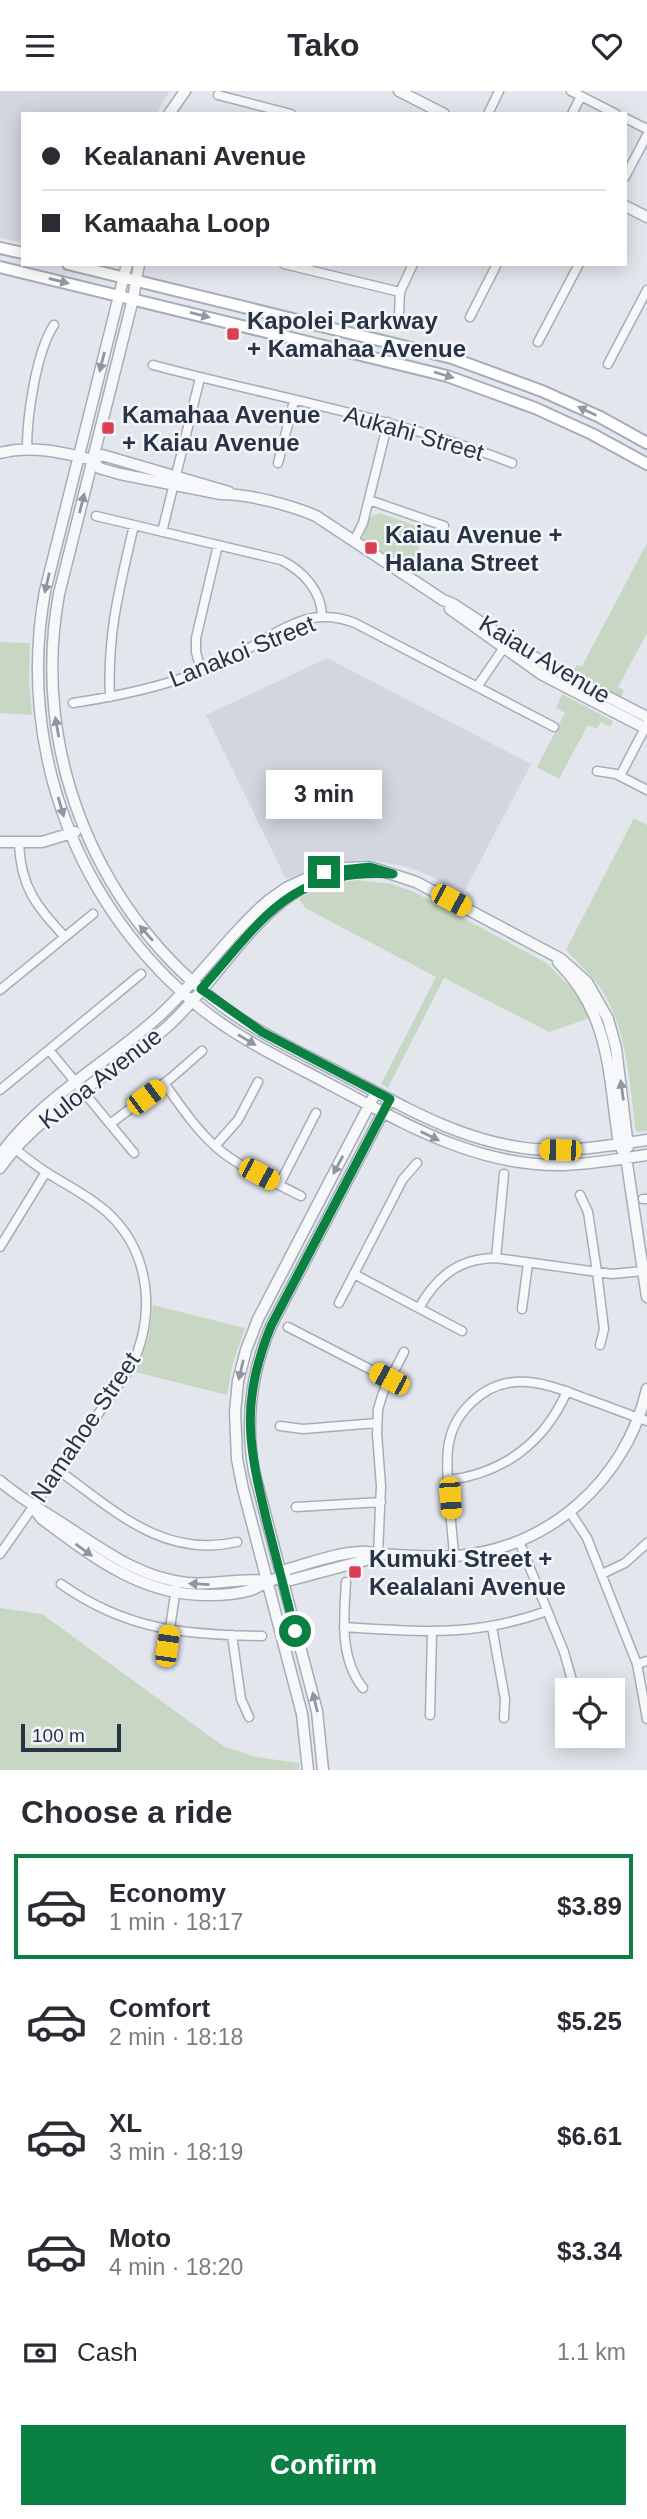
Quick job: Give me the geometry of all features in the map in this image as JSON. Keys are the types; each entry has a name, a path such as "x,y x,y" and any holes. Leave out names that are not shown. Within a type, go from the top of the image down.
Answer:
{"main road":[{"path":"0,248 21,253"},
{"path":"76,266 452,358 552,395 647,443"},
{"path":"0,267 447,376 554,416 647,464"}],"street":[{"path":"170,112 185,91"},
{"path":"399,91 440,112"},
{"path":"489,112 499,91"},
{"path":"570,91 612,112"},
{"path":"218,96 283,112"},
{"path":"573,112 581,96"},
{"path":"627,119 647,129"},
{"path":"627,173 647,135"},
{"path":"627,207 647,217"},
{"path":"126,266 43,603 38,689 44,740 69,834 88,873 120,924 192,1001 255,1045 383,1112 446,1143 505,1160 560,1165 647,1154"},
{"path":"139,266 133,299 57,605 53,689 58,737 83,828 101,866 132,916 197,986 262,1032 376,1092 452,1130 498,1144 560,1150 647,1140"},
{"path":"292,266 400,292"},
{"path":"399,315 400,292 412,266"},
{"path":"470,317 496,266"},
{"path":"538,342 578,266"},
{"path":"608,364 647,290"},
{"path":"27,449 30,407 38,369 44,344 54,325"},
{"name":"Aukahi Street","path":"153,365 388,422 447,439 512,463"},
{"path":"162,532 200,378"},
{"path":"278,463 294,401"},
{"path":"354,541 363,523 388,422"},
{"name":"Kaiau Avenue","path":"0,453 44,449 93,460 102,455 175,480 223,488 234,494 308,513 453,604 506,644 646,725"},
{"path":"369,500 444,526"},
{"path":"96,516 268,555 293,566 315,590 322,617"},
{"path":"110,697 112,623 134,525"},
{"path":"201,670 196,652 196,638 218,545"},
{"name":"Lanakoi Street","path":"73,703 163,684 228,659 297,623 322,617 340,618 355,623 554,727"},
{"path":"477,687 506,644"},
{"path":"620,776 646,725"},
{"path":"597,771 608,771 647,790"},
{"path":"0,842 46,841 83,828"},
{"path":"19,843 20,866 28,890 40,910 65,937"},
{"path":"197,986 250,917 286,888 314,875 346,868 370,867 426,887 570,965 587,982 608,1019 616,1048 624,1143 647,1297"},
{"path":"0,990 93,913"},
{"path":"0,1090 141,974"},
{"name":"Kuloa Avenue","path":"0,1168 11,1146 41,1109 151,1024 183,993 197,986"},
{"name":"Kuloa Avenue","path":"0,1155 159,1033 192,1001 197,986"},
{"path":"49,1050 134,1153"},
{"path":"110,1123 202,1051"},
{"path":"164,1083 193,1123 215,1146 239,1164 301,1196"},
{"path":"215,1146 242,1114 258,1083"},
{"path":"308,1770 303,1714 237,1459 234,1412 241,1366 258,1319 376,1092"},
{"path":"323,1770 317,1711 251,1457 250,1413 254,1377 271,1326 390,1099"},
{"path":"279,1185 316,1113"},
{"name":"Namahoe Street","path":"0,1554 131,1367 143,1335 147,1300 141,1267 121,1228 97,1205 11,1146"},
{"path":"338,1303 403,1179 417,1163"},
{"path":"0,1247 46,1172"},
{"path":"496,1258 504,1174"},
{"path":"580,1195 588,1212 597,1272 604,1329 600,1345"},
{"path":"419,1308 433,1285 452,1268 468,1261 496,1258 619,1275 643,1271"},
{"path":"522,1309 528,1263"},
{"path":"354,1274 462,1331"},
{"path":"288,1327 389,1379"},
{"path":"377,1554 381,1502 377,1423 380,1401 404,1352"},
{"path":"454,1556 448,1456 452,1432 459,1417 476,1398 497,1385 522,1381 539,1382 643,1420"},
{"path":"0,1481 32,1507 42,1519 110,1568 141,1583 226,1594 251,1590 281,1577 288,1569 356,1552 454,1556 487,1551 542,1531 570,1512 608,1474 643,1420 647,1389"},
{"path":"449,1480 482,1473 521,1452 552,1420 567,1391"},
{"path":"280,1426 303,1429 377,1423"},
{"path":"58,1470 138,1526 164,1540 205,1547 237,1542"},
{"path":"296,1507 381,1502"},
{"path":"570,1512 584,1532 636,1664 646,1719"},
{"path":"519,1541 564,1652 571,1678"},
{"path":"602,1574 625,1563 646,1546"},
{"path":"346,1581 346,1652 353,1674 363,1688"},
{"path":"61,1584 110,1613 137,1623 169,1630 262,1636"},
{"path":"165,1661 176,1587"},
{"path":"344,1627 432,1633 492,1627 547,1611"},
{"path":"492,1627 506,1703 504,1718"},
{"path":"429,1716 432,1633"},
{"path":"232,1635 241,1699 248,1717"},
{"path":"636,1664 647,1661"}],"shaded area":[{"path":"0,91 169,92 157,112 21,112 21,243 0,238"},
{"path":"327,658 531,764 463,894 408,867 371,860 322,865 286,879 206,715"}],"green space":[{"path":"379,513 425,529 410,578 362,541 369,518"},
{"path":"647,543 647,633 618,687 624,690 621,697 627,700 623,706 563,675 567,667 573,671 577,665 582,666"},
{"path":"0,642 30,643 32,715 0,713"},
{"path":"562,694 613,721 610,727 601,722 597,729 588,725 559,779 537,767 565,713 556,708"},
{"path":"634,818 647,825 647,1131 636,1132 626,1057 616,1020 599,986 566,950"},
{"path":"358,880 391,884 412,891 545,962 574,990 590,1018 549,1032 444,978 388,1088 381,1084 436,977 305,908 299,898 326,885"},
{"path":"153,1305 245,1328 233,1363 227,1395 135,1372 149,1336"},
{"path":"0,1608 42,1614 223,1746 256,1757 299,1763 299,1770 0,1770"}],"place":[{"name":"Kapolei Parkway + Kamahaa Avenue","path":"233,334"},
{"name":"Kamahaa Avenue + Kaiau Avenue","path":"108,428"},
{"name":"Kaiau Avenue + Halana Street","path":"371,548"},
{"name":"Kumuki Street + Kealalani Avenue","path":"355,1572"}],"route":[{"path":"295,1631 251,1457 249,1428 253,1384 260,1354 271,1326 390,1099 262,1032 201,989 268,913 294,893 335,876 393,874 370,867 324,872"}]}
